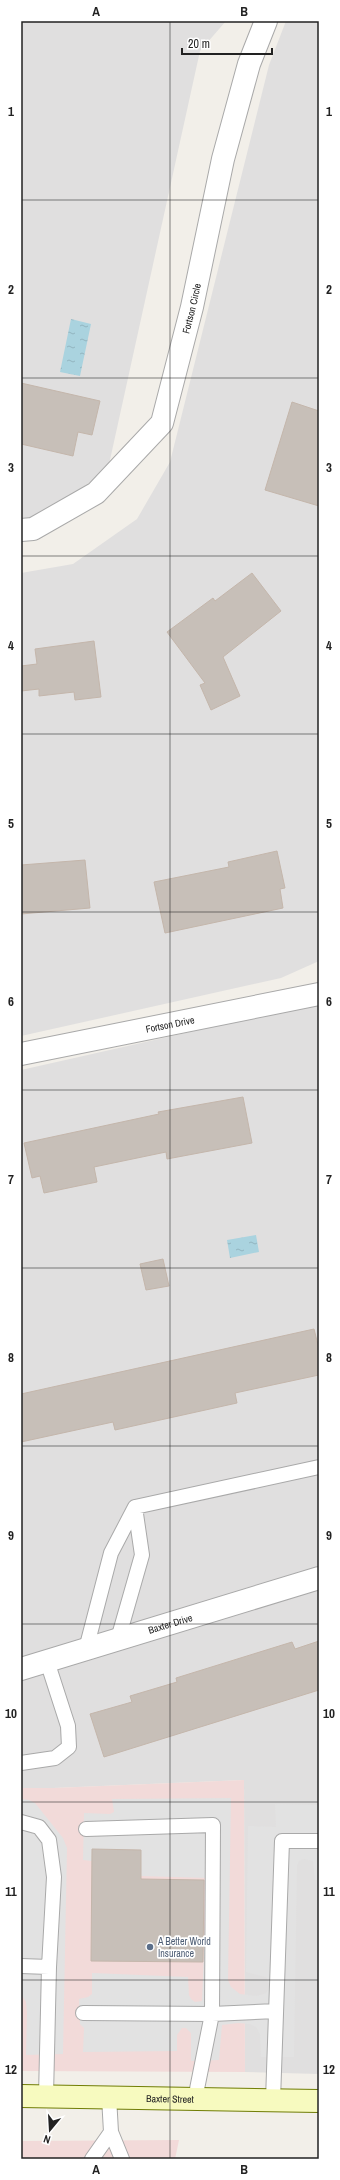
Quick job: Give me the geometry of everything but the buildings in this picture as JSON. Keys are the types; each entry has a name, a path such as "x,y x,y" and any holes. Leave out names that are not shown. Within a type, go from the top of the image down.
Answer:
{"main road":[{"name":"Baxter Street","path":"21,2096 319,2101"}],"street":[{"name":"Fortson Circle","path":"21,530 33,529 96,493 162,423 192,307 225,152 249,64 266,21"},
{"name":"Fortson Drive","path":"21,1054 319,994"},
{"name":"Baxter Drive","path":"21,1669 319,1578"}],"lane":[{"path":"135,1507 319,1467"},
{"path":"118,1640 142,1555 135,1507"},
{"path":"86,1649 111,1553 135,1507"},
{"path":"21,1763 55,1758 69,1747 68,1726 47,1661"},
{"path":"21,1822 39,1827 49,1840 54,1877 49,1967 46,2096"},
{"path":"86,1829 213,1825 212,2014 195,2099"},
{"path":"273,2100 282,1841 319,1841"},
{"path":"21,1966 49,1967"},
{"path":"83,2013 212,2014 276,2011"},
{"path":"109,2097 111,2132 122,2159"},
{"path":"92,2159 111,2132"}],"shaded area":[{"path":"21,21 226,21 200,51 108,469 35,522 21,522"},
{"path":"286,21 319,21 319,961 281,978 21,1036 21,573 73,564 137,519 170,462 269,65"},
{"path":"319,996 319,2074 245,2072 244,1780 21,1788 21,1070 252,1018"},
{"path":"244,1780 245,2072 21,2071 21,1788"},
{"path":"231,1798 228,1980 231,1987 240,1994 257,1996 266,1993 270,1986 266,1977 246,1972 248,1826 276,1827 275,1804 319,1805 319,1880 315,1880 313,1861 303,1859 299,1861 297,1866 294,2057 261,2057 260,2034 256,2027 250,2024 238,2023 222,2025 219,2060 191,2061 191,2033 186,2028 182,2028 177,2035 177,2051 83,2052 84,2028 80,2024 79,1999 88,1997 92,1994 92,1973 188,1977 189,1995 191,1999 195,2002 202,2001 207,1878 141,1876 141,1850 93,1849 92,1861 83,1860 84,1813 110,1814 114,1812 112,1799"},
{"path":"21,1799 29,1800 35,1803 63,1838 67,1848 63,2054 26,2055 27,2013 26,2002 21,1994"},
{"path":"179,2140 175,2159 21,2159 21,2141"}],"water":[{"path":"71,319 91,324 80,376 60,372"},
{"path":"256,1235 259,1252 230,1258 227,1240"}],"place":[{"name":"A Better World Insurance","path":"150,1947"}]}
